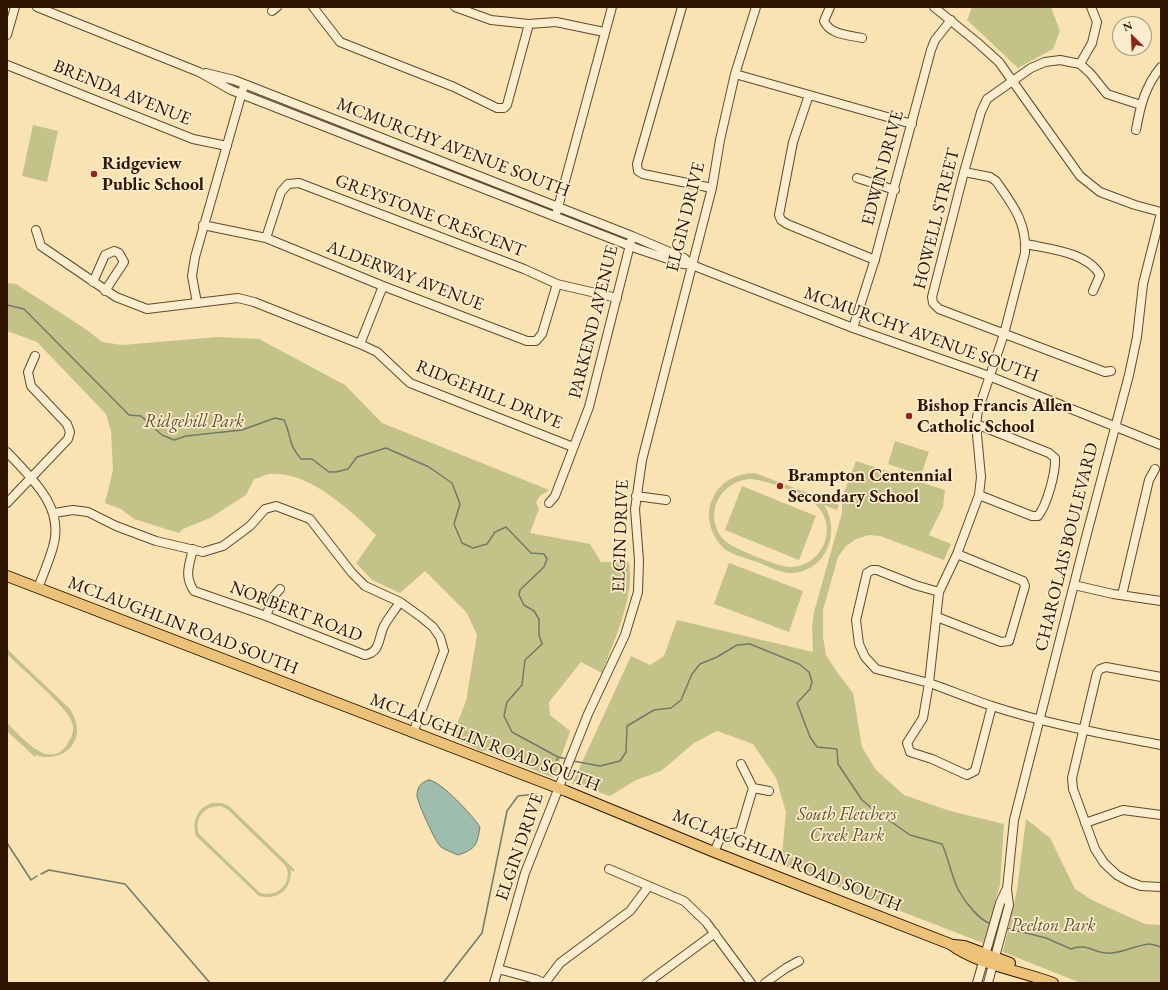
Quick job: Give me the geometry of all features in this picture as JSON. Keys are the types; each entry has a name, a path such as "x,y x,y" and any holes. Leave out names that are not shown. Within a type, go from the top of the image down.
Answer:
{"main road":[{"name":"MCLAUGHLIN ROAD SOUTH","path":"7,576 558,788 714,852 950,944 960,952 1021,967 1031,975 1052,983"}],"street":[{"path":"7,35 15,7"},
{"name":"MCMURCHY AVENUE SOUTH","path":"37,7 199,72 229,90 630,246 683,264 692,265 853,328 989,376 1161,445"},
{"path":"313,7 340,42 454,87 497,108 504,108 507,105 529,24"},
{"path":"455,7 491,20 529,24 556,22 604,32"},
{"path":"555,216 612,7"},
{"path":"682,7 636,164 638,170 643,174 712,188"},
{"name":"ELGIN DRIVE","path":"494,983 525,873 588,714 625,635 638,592 640,560 635,509 642,460 712,188 720,140 736,74 756,7"},
{"path":"830,7 824,21 826,27 832,31 862,38"},
{"path":"934,7 999,62 1080,176 1100,192 1135,205 1161,212"},
{"path":"1091,7 1097,22 1092,43 1080,64 1090,73 1107,94 1141,105"},
{"name":"EDWIN DRIVE","path":"853,328 875,260 895,190 931,50 935,40 950,20"},
{"name":"HOWELL STREET","path":"1004,334 939,309 933,303 932,297 964,172 981,112 987,99 1045,62 1060,60 1080,64"},
{"name":"BRENDA AVENUE","path":"7,65 193,139 227,146"},
{"path":"1136,130 1141,105 1147,88 1161,67"},
{"name":"MCMURCHY AVENUE SOUTH","path":"199,72 232,79 245,84 632,236 684,258 692,265"},
{"path":"736,74 912,124"},
{"path":"197,303 192,276 203,225 245,84"},
{"path":"809,95 793,142 779,215 781,220 787,224 875,260"},
{"path":"964,172 990,177 996,181 1019,213 1026,244 1004,334 978,411 976,424 981,477 979,495 957,554 939,592 929,683 923,718 907,743 907,747 910,752 932,759 967,775 975,771 992,706"},
{"path":"857,178 895,190"},
{"name":"GREYSTONE CRESCENT","path":"266,238 281,192 288,184 299,183 524,269 557,284 617,298"},
{"name":"CHAROLAIS BOULEVARD","path":"977,983 1000,939 1009,905 1007,889 1014,820 1134,356 1143,284 1161,212"},
{"name":"ALDERWAY AVENUE","path":"203,225 266,238 383,286 527,341 536,341 542,334 557,284"},
{"name":"RIDGEHILL DRIVE","path":"36,230 41,246 105,291 116,297 147,309 238,298 360,344 377,352 410,383 573,447"},
{"name":"PARKEND AVENUE","path":"549,503 555,496 589,408 632,236"},
{"path":"1026,244 1071,254 1090,264 1097,269 1100,275 1093,291"},
{"path":"93,282 105,256 114,251 119,253 124,262 105,291"},
{"path":"360,344 383,286"},
{"path":"1004,334 1104,372 1111,371"},
{"path":"7,503 68,439 70,432 66,424 31,386 28,372 35,356"},
{"path":"976,424 1049,453 1055,458 1055,466 1043,510 1038,516 1032,516 979,495"},
{"path":"7,452 43,492 54,513 56,531 54,547 38,588"},
{"path":"1122,595 1149,480 1155,469"},
{"path":"636,496 666,500"},
{"path":"54,513 73,510 88,512 116,526 156,541 203,552 223,546 250,526 266,509 276,506 310,519 352,573 365,586 400,602 433,628 440,637 444,651 413,733"},
{"name":"NORBERT ROAD","path":"193,549 187,572 188,583 194,591 266,616 364,655 371,654 377,648 383,627 400,602"},
{"path":"937,617 1001,642 1009,641 1025,586 1023,581 957,554"},
{"path":"939,592 915,585 877,570 872,570 868,574 856,620 859,644 871,664 876,669 929,683 992,706 1040,720 1084,731 1161,745"},
{"path":"1074,585 1161,601"},
{"path":"266,616 274,596 280,589"},
{"path":"1161,677 1106,667 1100,668 1097,673 1072,783 1085,823 1099,857 1117,875 1141,886 1161,887"},
{"path":"714,852 722,834 740,832 753,788 741,764"},
{"path":"753,788 769,791"},
{"path":"1085,823 1124,810 1161,815"},
{"path":"609,869 648,887 684,901 715,933 751,983"},
{"path":"498,969 535,979 544,983 560,963 630,911 648,887"},
{"name":"CHAROLAIS BOULEVARD","path":"988,983 991,936 1000,903 1007,889"},
{"path":"647,983 715,933"},
{"path":"765,983 799,961"}],"green space":[{"path":"972,7 1051,7 1060,31 1053,49 1018,68 967,20"},
{"path":"33,125 58,131 47,182 22,176"},
{"name":"Ridgehill Park","path":"7,283 16,284 87,330 102,342 122,345 218,337 259,339 345,385 382,423 549,490 540,496 536,502 539,509 530,533 590,544 601,562 629,562 629,589 626,604 602,673 581,662 549,702 550,715 570,731 554,778 484,750 483,752 452,737 466,701 477,635 467,613 425,571 400,593 372,580 356,563 376,535 354,514 313,485 299,478 284,474 267,474 254,479 246,495 210,518 183,529 179,533 134,519 121,509 105,503 113,470 111,431 106,414 37,342 7,331"},
{"path":"895,441 929,452 921,475 888,464"},
{"name":"South Fletchers Creek Park","path":"856,461 945,490 943,507 929,535 951,544 944,560 880,536 869,535 856,539 846,546 838,557 823,610 823,637 826,655 853,693 862,747 876,770 904,795 950,811 1004,824 1000,885 983,943 781,865 786,812 776,778 753,744 717,731 694,743 661,771 636,780 610,796 572,784 631,656 650,665 664,656 677,620 813,652 812,627 814,612 842,513 842,498"},
{"path":"755,473 839,505 837,510 824,505 829,516 831,528 830,539 827,550 821,559 812,567 802,572 782,572 726,550 716,539 710,526 709,512 710,505 716,492 725,482 730,479","holes":["750,479 777,485 797,493 814,503 819,508 827,527 826,537 823,546 817,555 810,561 801,565 790,567 784,566 766,561 745,552 724,540 718,530 715,520 715,510 718,501 730,486 739,481"]},
{"path":"742,486 816,516 799,560 725,530"},
{"path":"729,563 803,591 789,632 714,604"},
{"path":"7,649 70,709 75,719 77,730 76,737 69,749 63,753 50,757 36,755 35,757 7,731 7,723 36,750 45,754 53,754 61,751 68,743 73,729 71,720 67,714 52,696 7,654"},
{"path":"213,803 222,803 229,806 295,870 293,872 291,869 289,882 282,892 272,897 259,896 196,836 195,820 200,811","holes":["221,806 227,809 286,866 288,872 286,883 278,891 267,894 260,893 199,834 198,822 205,810"]},
{"name":"Peelton Park","path":"1026,819 1050,838 1075,889 1092,900 1145,924 1161,925 1161,983 1081,983 1003,952 1017,890"}],"shaded area":[{"path":"429,780 449,792 471,815 480,827 475,846 469,851 458,855 444,849 438,844 423,814 417,796 420,785"}],"waterway":[{"path":"7,305 24,309 129,415 141,416 162,435 174,440 186,436 242,430 275,418 284,420 292,444 301,459 312,459 329,472 348,469 357,457 386,448 429,467 452,483 460,504 454,524 462,543 473,548 487,544 495,532 506,527 531,553 544,554 547,559 544,567 520,590 519,595 524,605 534,611 539,619 539,635 542,644 525,660 522,685 507,702 504,716 512,732 558,757 567,759"},
{"path":"573,761 600,766 620,761 626,752 627,726 654,710 671,708 681,700 692,674 700,664 717,657 737,645 750,644 799,664 809,672 812,682 810,689"},
{"path":"810,689 797,703 810,737 817,747 837,749 838,764 862,800 873,809 910,835 942,844 954,881 962,895 977,915 991,924"},
{"path":"556,762 558,757"},
{"path":"443,983 482,933 507,811 518,796 536,794"},
{"path":"7,843 31,880 37,876"},
{"path":"41,874 49,870 125,884 210,983"},
{"path":"1006,928 1046,938 1071,949 1082,947 1112,953 1149,944 1161,947"}],"place":[{"name":"Ridgeview Public School","path":"94,174"},
{"name":"Bishop Francis Allen Catholic School","path":"909,416"},
{"name":"Brampton Centennial Secondary School","path":"780,486"}]}
